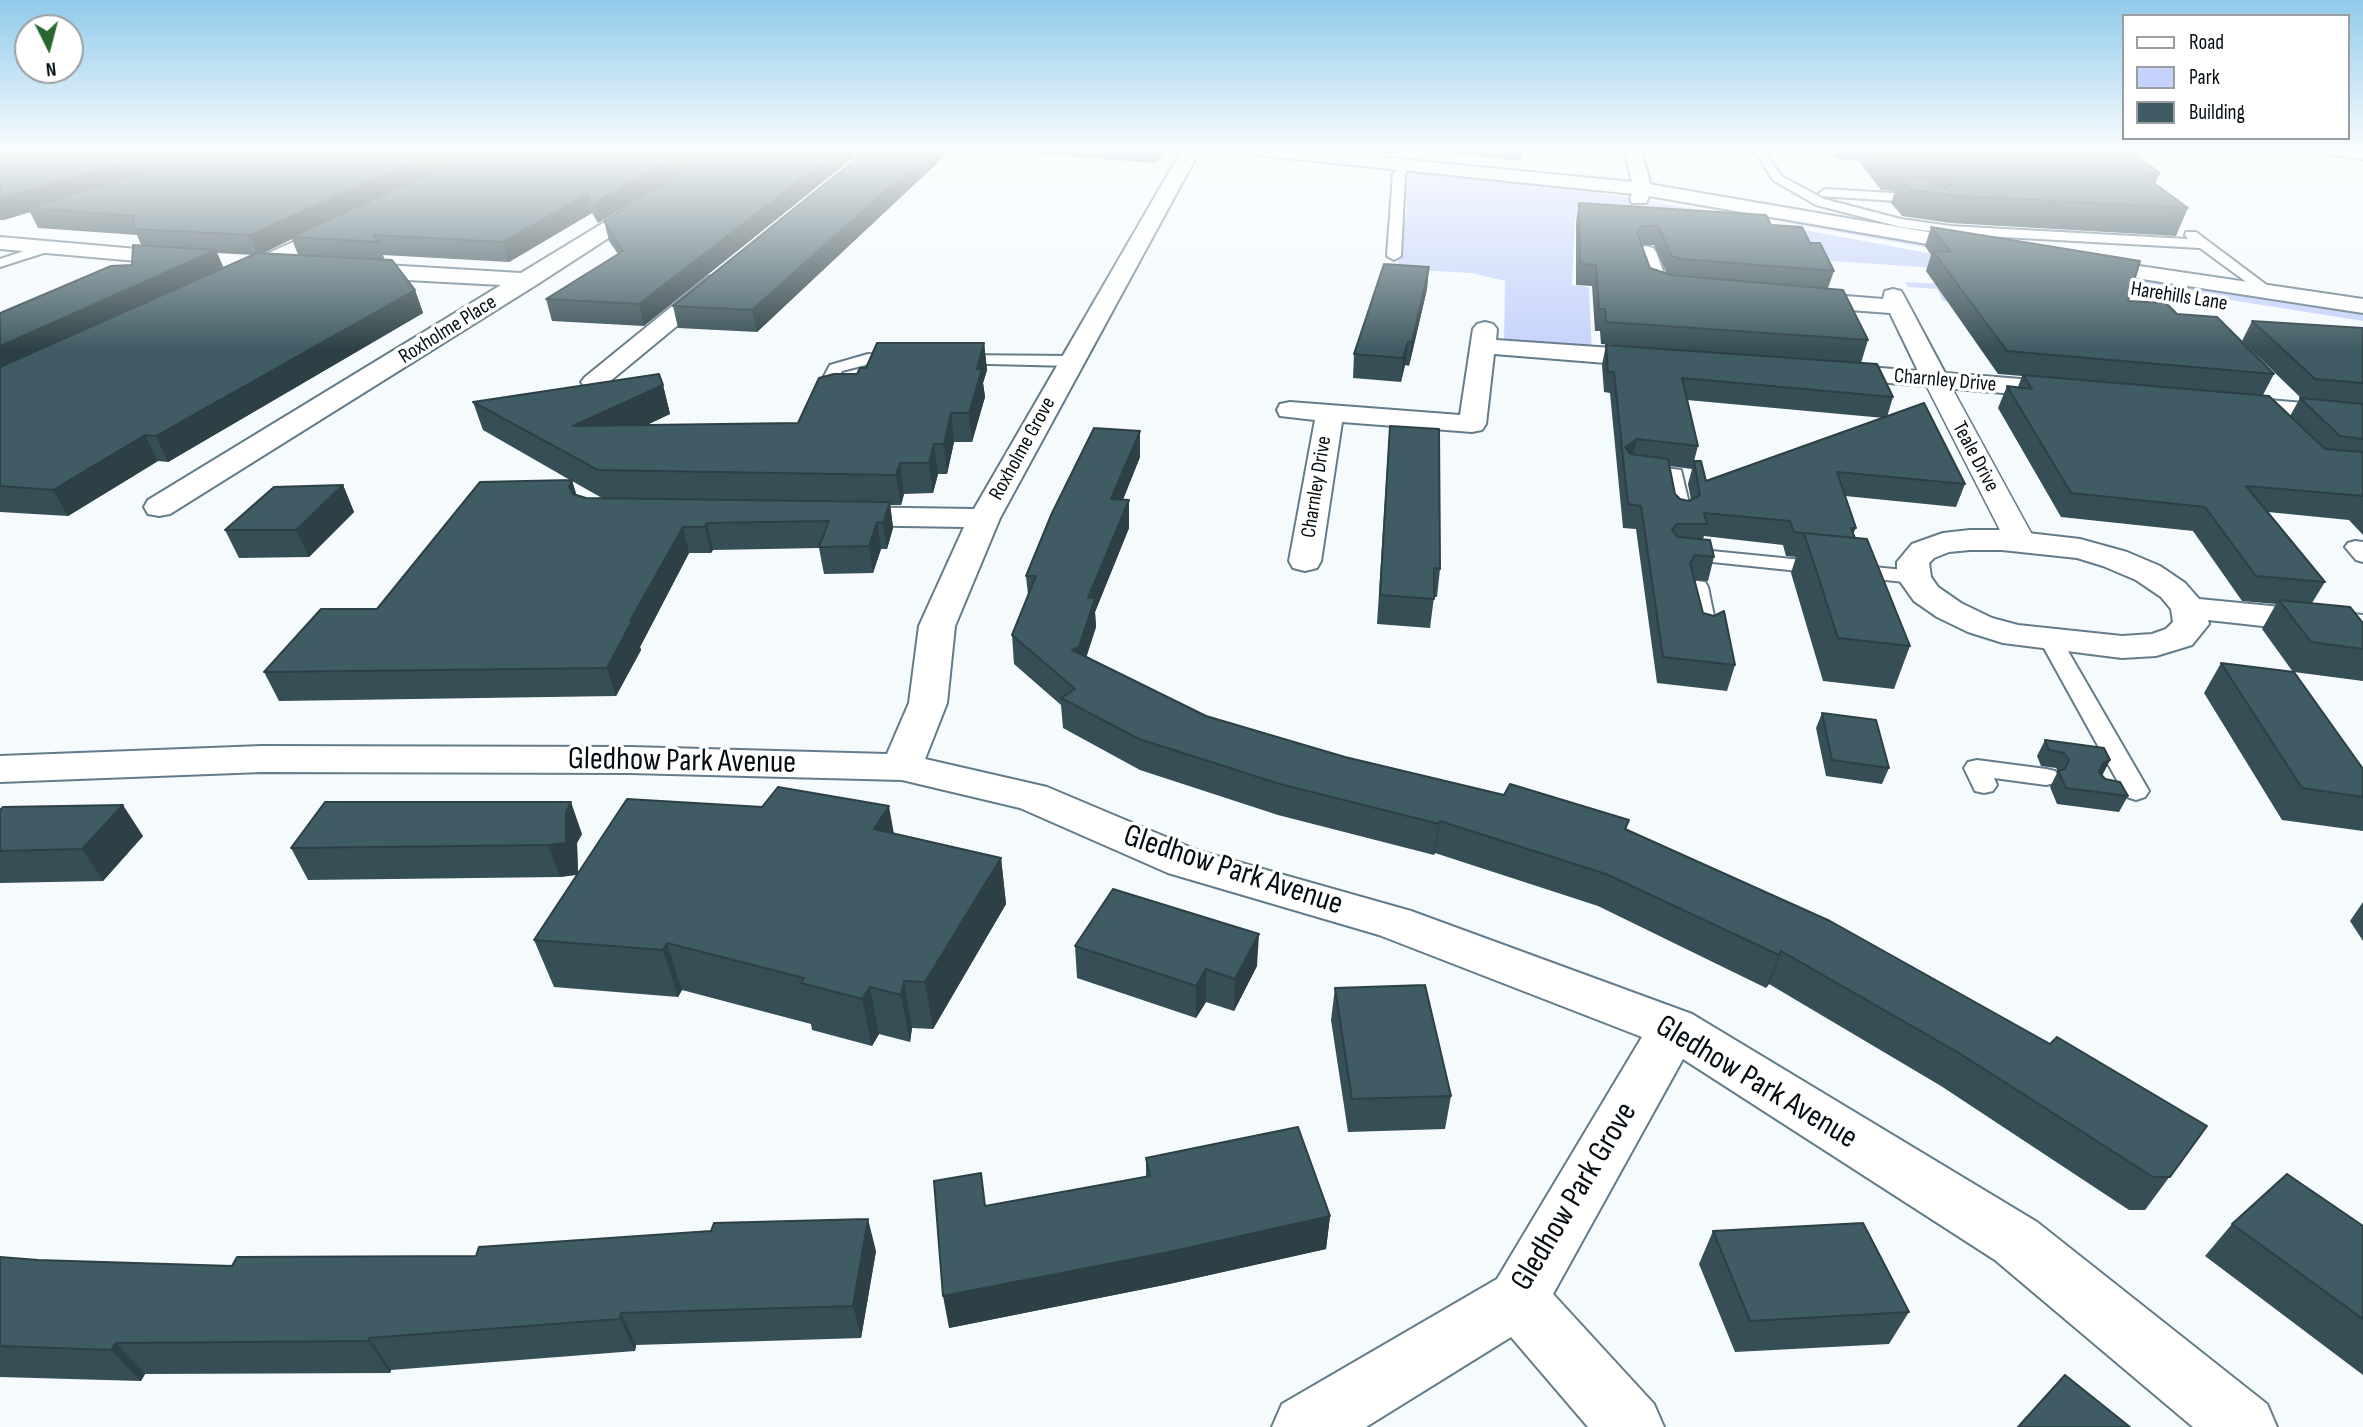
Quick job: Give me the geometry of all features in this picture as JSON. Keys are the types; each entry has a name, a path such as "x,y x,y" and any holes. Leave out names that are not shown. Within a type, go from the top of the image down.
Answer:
{"street":[{"name":"Roxholme Place","path":"159,507 629,217"},
{"name":"Roxholme Grove","path":"902,767 928,703 937,626 984,518 1153,217"},
{"path":"1753,217 1992,265"},
{"path":"1785,217 2035,256"},
{"path":"260,265 357,219"},
{"path":"4,234 46,248 217,269 260,265 300,267"},
{"path":"1646,252 1656,283 1675,289 1712,292"},
{"name":"Harehills Lane","path":"2060,260 2363,306"},
{"path":"327,269 528,280"},
{"path":"594,382 730,270"},
{"name":"Harehills Lane","path":"2075,280 2336,323"},
{"name":"Teale Drive","path":"1777,297 1896,302 2021,542"},
{"name":"Charnley Drive","path":"1290,410 1472,424 1485,337 1674,360"},
{"name":"Charnley Drive","path":"1806,370 2092,393"},
{"path":"2214,403 2275,406 2363,416"},
{"name":"Charnley Drive","path":"1305,561 1330,413"},
{"path":"817,516 984,518"},
{"path":"2003,540 2080,549 2115,559 2148,573 2173,590 2188,608 2191,624 2179,637 2156,645 2122,647 2016,635 1980,625 1949,610 1926,594 1914,577 1913,562 1918,556 1923,551 1943,543 2003,540"},
{"path":"2188,608 2363,626"},
{"name":"Gledhow Park Avenue","path":"0,769 262,760 630,760 902,767 1032,797 1184,862 1395,923 1674,1028 2016,1241 2244,1427"},
{"name":"Gledhow Park Grove","path":"1305,1427 1518,1299 1674,1028"},
{"path":"1518,1299 1631,1427"}],"lane":[{"path":"1394,256 1396,217"},
{"path":"1872,217 1950,230 2203,244"},
{"path":"2182,228 2269,292"},
{"path":"0,263 46,248"},
{"path":"822,395 836,368 868,359 1072,361"},
{"path":"1632,470 1680,475 1688,552 1706,631"},
{"path":"2363,548 2355,547 2363,556"},
{"path":"1688,552 1914,577"},
{"path":"2050,639 2147,793 2106,786"},
{"path":"1984,785 1977,768 2046,777"}],"green space":[{"path":"1406,217 1733,217 1992,265 1965,303 1943,301 1937,289 1908,287 1905,282 1945,284 1935,268 1817,260 1669,224 1575,218 1572,285 1589,287 1592,354 1504,347 1505,281 1472,273 1397,269"},
{"path":"1753,217 1781,217 2363,311 2363,321 2142,286"}],"building":[{"path":"134,217 291,217 250,235 134,229"},
{"path":"336,217 547,217 503,242 373,235 379,242 291,237"},
{"path":"611,217 753,217 639,304 546,299 623,251 604,221"},
{"path":"784,217 856,217 752,310 673,306"},
{"path":"1579,217 1767,217 1771,225 1802,227 1810,243 1820,243 1834,271 1682,259 1672,256 1658,226 1642,226 1637,233 1650,268 1671,275 1843,290 1868,340 1606,322 1605,309 1599,309 1596,265 1580,264"},
{"path":"1931,227 2140,261 2128,301 2166,303 2177,314 2217,317 2274,374 2007,351 1933,251 1951,252"},
{"path":"133,245 216,250 0,346 0,313 111,266 132,265"},
{"path":"257,253 392,260 415,290 156,436 145,435 53,490 0,486 0,367"},
{"path":"1384,264 1429,267 1412,342 1408,342 1403,358 1354,354"},
{"path":"2252,321 2363,328 2363,383 2315,379"},
{"path":"877,343 984,343 977,369 982,369 969,413 951,413 944,444 934,444 929,463 900,463 896,475 598,470 473,402 659,374 663,385 573,426 798,423 819,378 834,374 857,374 860,368 866,368"},
{"path":"1606,345 1877,364 1893,397 1682,378 1698,446 1637,439 1625,447 1630,454 1668,459 1675,494 1680,499 1689,501 1700,495 1694,461 1701,461 1706,481 1924,403 1965,484 1837,472 1856,528 1851,528 1855,538 1794,532 1790,521 1704,513 1707,524 1677,524 1672,530 1678,537 1710,540 1714,557 1695,555 1690,563 1703,613 1714,616 1724,611 1735,665 1663,657 1641,506 1628,504 1614,372 1608,372"},
{"path":"2023,375 2269,396 2325,449 2363,452 2363,496 2246,486 2325,582 2256,576 2205,507 2071,493 2007,386 2032,389"},
{"path":"2300,398 2363,404 2363,439 2340,436"},
{"path":"1390,426 1439,429 1440,569 1434,568 1434,599 1380,595"},
{"path":"1094,428 1140,431 1111,499 1129,500 1088,598 1095,598 1079,647 1072,650 1206,716 1345,757 1504,795 1510,784 1629,820 1625,829 1830,921 2050,1044 2057,1037 2207,1126 2170,1177 2153,1177 1959,1053 1781,951 1779,955 1606,874 1440,821 1439,824 1280,784 1139,739 1061,698 1075,689 1012,635 1036,576 1026,576 1052,513"},
{"path":"572,480 569,487 573,494 586,498 890,502 883,523 877,522 869,546 819,547 829,521 707,523 705,527 683,527 607,668 264,672 321,609 377,609 480,482"},
{"path":"343,485 296,530 225,530 274,487"},
{"path":"1804,533 1867,539 1910,646 1838,638"},
{"path":"2279,600 2350,607 2363,623 2363,649 2311,642"},
{"path":"2221,663 2294,672 2363,769 2363,797 2302,788"},
{"path":"1822,713 1876,720 1889,768 1832,760"},
{"path":"2045,740 2104,748 2110,760 2103,763 2099,772 2105,779 2120,782 2128,796 2066,788 2058,771 2065,769 2069,760 2064,753 2049,750"},
{"path":"778,787 889,806 874,829 1001,858 925,982 904,981 901,995 870,987 862,999 801,983 804,978 667,943 663,950 534,940 627,799 762,807"},
{"path":"325,802 571,802 566,812 566,843 291,848"},
{"path":"123,805 82,849 0,851 0,810 3,807"},
{"path":"1113,889 1259,934 1235,979 1206,969 1196,986 1075,946"},
{"path":"1425,985 1451,1096 1352,1099 1335,988"},
{"path":"1298,1127 1330,1216 1169,1252 943,1296 934,1181 981,1173 985,1206 1150,1176 1146,1158"},
{"path":"2287,1174 2363,1226 2363,1319 2232,1224"},
{"path":"868,1219 853,1306 621,1313 620,1319 369,1338 368,1341 116,1343 111,1350 0,1346 0,1257 232,1266 237,1257 476,1256 479,1247 711,1231 714,1223"},
{"path":"1863,1223 1909,1312 1750,1321 1713,1231"},
{"path":"2065,1375 2130,1427 2018,1427"}]}
